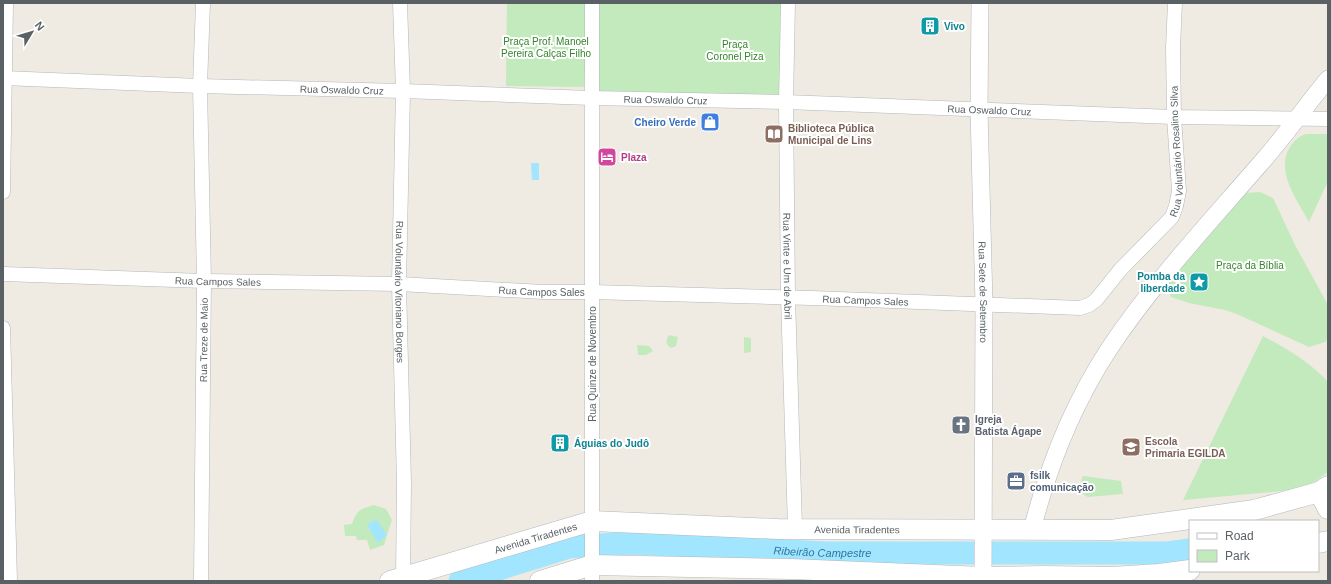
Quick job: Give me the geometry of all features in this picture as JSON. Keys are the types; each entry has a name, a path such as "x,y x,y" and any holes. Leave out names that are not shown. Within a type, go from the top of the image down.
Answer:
{"main road":[{"name":"Avenida Tiradentes","path":"399,580 592,526 795,528 983,534 1032,530 1111,530 1254,510 1325,496"},
{"path":"540,581 592,568 791,575 1112,577 1189,570"}],"street":[{"path":"3,192 6,3"},
{"name":"Rua Treze de Maio","path":"201,581 204,281 200,86 203,3"},
{"name":"Rua Voluntário Vitoriano Borges","path":"399,580 404,484 399,284 403,91 400,3"},
{"name":"Rua Quinze de Novembro","path":"592,3 592,568"},
{"name":"Rua Vinte e Um de Abril","path":"788,3 786,102 788,297 795,528"},
{"name":"Rua Sete de Setembro","path":"980,3 979,110 984,304 983,576"},
{"name":"Rua Voluntário Rosalino Silva","path":"1080,308 1090,305 1096,300 1121,269 1172,216 1176,206 1179,191 1174,117 1173,47 1175,3"},
{"name":"Rua Oswaldo Cruz","path":"4,78 200,86 403,91 591,98 786,102 1174,117 1328,119"},
{"path":"1032,530 1049,473 1064,433 1084,392 1108,350 1175,262 1297,119 1328,79"},
{"name":"Rua Campos Sales","path":"3,274 204,281 399,284 543,292 788,297 1080,308"},
{"path":"3,328 10,581"}],"green space":[{"name":"Praça Prof. Manoel Pereira Calças Filho","path":"507,3 588,3 584,87 506,86"},
{"name":"Praça Coronel Piza","path":"596,3 782,3 780,97 595,93"},
{"path":"1307,134 1328,134 1328,181 1309,222 1293,194 1286,174 1285,164 1287,154 1292,144 1295,140"},
{"name":"Praça da Bíblia","path":"1260,192 1273,198 1295,245 1328,305 1328,339 1325,342 1309,347 1239,315 1225,310 1189,303 1171,297 1167,287 1172,278 1246,193"},
{"path":"669,335 678,337 676,346 671,348 667,342"},
{"path":"1263,336 1306,362 1328,382 1328,472 1304,489 1183,500"},
{"path":"744,337 751,338 751,352 744,353"},
{"path":"637,345 649,346 653,351 646,355 638,355"},
{"path":"1083,476 1121,481 1123,494 1088,497 1081,493 1078,489"},
{"path":"374,505 386,509 392,520 384,545 370,550 367,540 357,540 356,536 345,536 344,525 352,524 360,510"}],"water":[{"path":"531,163 539,163 539,180 532,180"},
{"path":"376,519 387,535 378,543 367,525"}],"waterway":[{"name":"Ribeirão Campestre","path":"460,581 569,547 632,543 826,553 1167,553 1189,550"}],"place":[{"name":"Vivo","path":"930,26"},
{"name":"Cheiro Verde","path":"710,122"},
{"name":"Biblioteca Pública Municipal de Lins","path":"774,134"},
{"name":"Plaza","path":"607,157"},
{"name":"Pomba da liberdade","path":"1199,282"},
{"name":"Igreja Batista Ágape","path":"961,425"},
{"name":"Águias do Judô","path":"560,443"},
{"name":"Escola Primaria EGILDA","path":"1131,447"},
{"name":"fsilk comunicação","path":"1016,481"}]}
